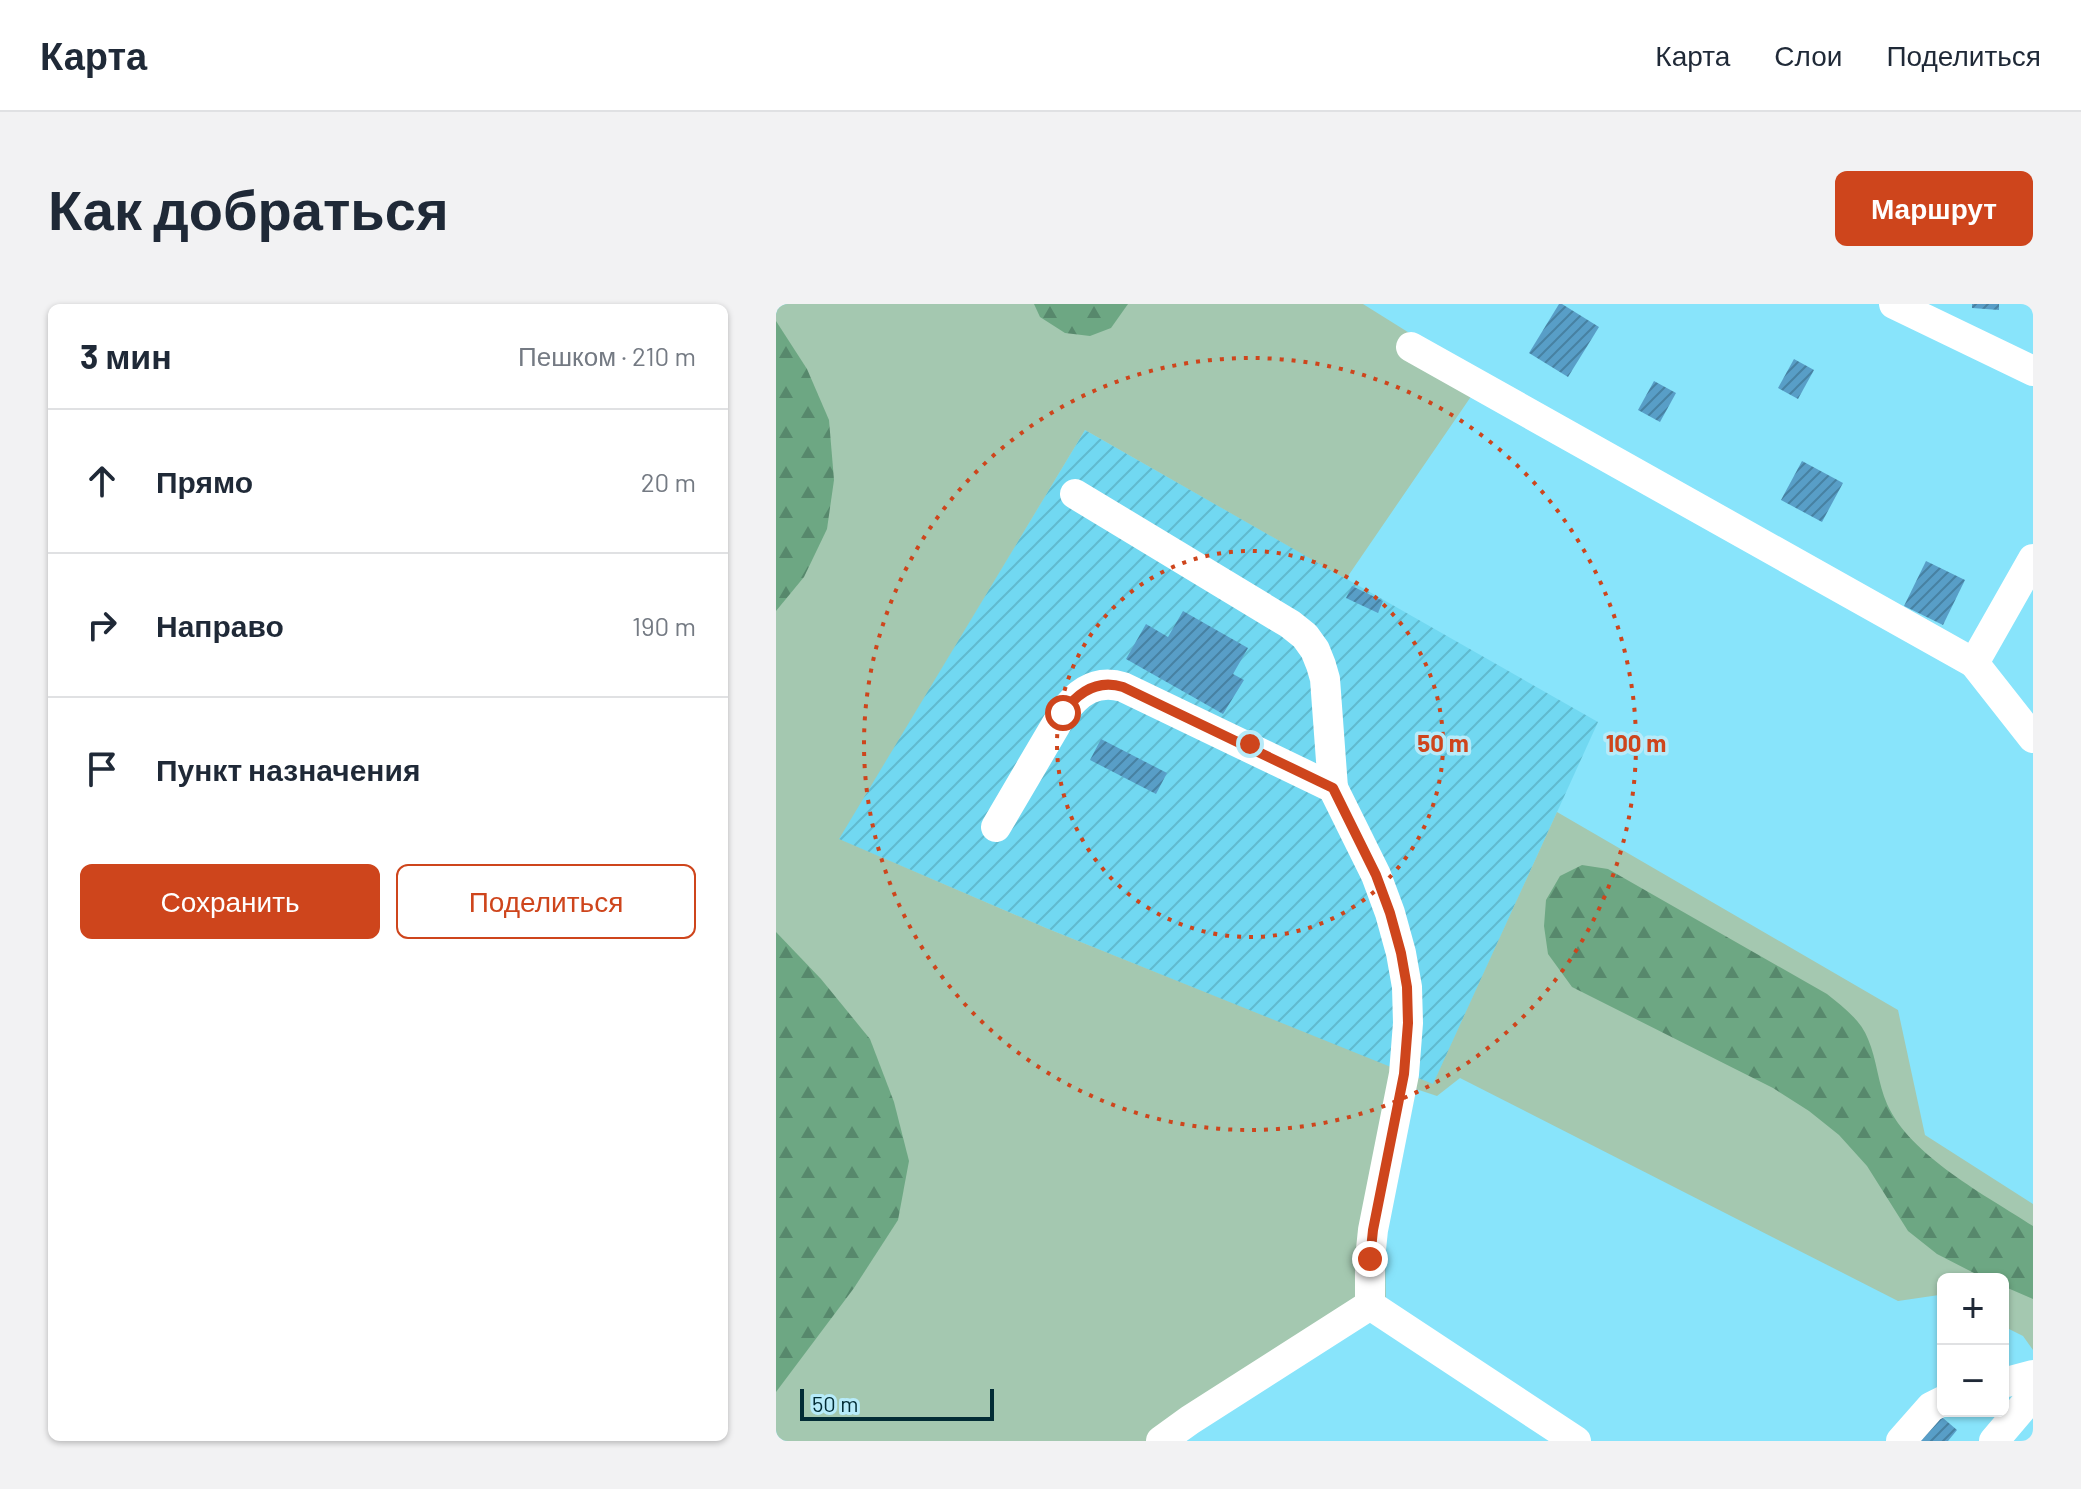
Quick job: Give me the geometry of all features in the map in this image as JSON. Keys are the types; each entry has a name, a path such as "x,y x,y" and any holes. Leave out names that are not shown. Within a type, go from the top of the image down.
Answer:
{"street":[{"path":"1894,304 2033,371"},
{"path":"1411,347 1974,663 2033,738"},
{"path":"1075,494 1290,624 1305,636 1315,650 1325,679 1333,788 1376,875 1398,940 1407,987 1404,1074 1373,1230 1370,1305"},
{"path":"1974,663 2033,559"},
{"path":"996,827 1073,699 1086,689 1100,685 1123,687 1333,788"},
{"path":"1161,1441 1370,1305"},
{"path":"1370,1305 1576,1441"},
{"path":"2009,1381 2033,1375"},
{"path":"1994,1441 2033,1395"},
{"path":"1901,1441 1937,1404"}],"shaded area":[{"path":"1085,430 1598,722 1433,1085 1046,928 838,839"}],"green space":[{"path":"776,304 1363,304 1483,379 1346,579 1085,430 839,839 1046,928 1433,1084 1557,812 1898,1010 1925,1135 2033,1204 2033,1350 2023,1336 2009,1329 2009,1273 1937,1273 1937,1295 1898,1301 1460,1078 1437,1096 1416,1089 1385,1239 1386,1306 1172,1441 776,1441"},
{"path":"1034,304 1128,304 1111,328 1090,336 1065,333 1040,317"},
{"path":"776,321 807,369 829,420 834,480 827,529 804,577 776,611"},
{"path":"1582,865 1608,869 1827,994 1850,1014 1868,1039 1887,1104 1913,1141 1951,1173 2033,1226 2033,1299 2009,1289 2009,1273 1975,1273 1937,1254 1908,1231 1867,1166 1839,1135 1809,1111 1773,1088 1572,987 1548,954 1544,926 1546,900 1560,876"},
{"path":"776,932 821,979 870,1039 894,1102 909,1161 898,1220 854,1288 776,1392"}],"building":[{"path":"1559,304 1599,327 1568,377 1529,353"},
{"path":"1972,304 1999,304 1999,310 1972,308"},
{"path":"1794,359 1814,370 1798,399 1778,388"},
{"path":"1654,381 1676,393 1660,422 1638,410"},
{"path":"1802,461 1843,483 1822,522 1781,500"},
{"path":"1926,561 1965,580 1943,625 1904,606"},
{"path":"1352,586 1383,601 1378,613 1346,598"},
{"path":"1183,611 1248,648 1233,674 1244,680 1223,714 1126,659 1146,624 1168,637"},
{"path":"1101,739 1167,773 1156,794 1090,760"},
{"path":"1936,1412 1937,1417 1942,1417 1957,1430 1948,1441 1912,1441"}],"route":[{"path":"1063,713 1073,699 1086,689 1113,684 1333,788 1376,875 1390,913 1407,987 1404,1074 1370,1259"}]}
